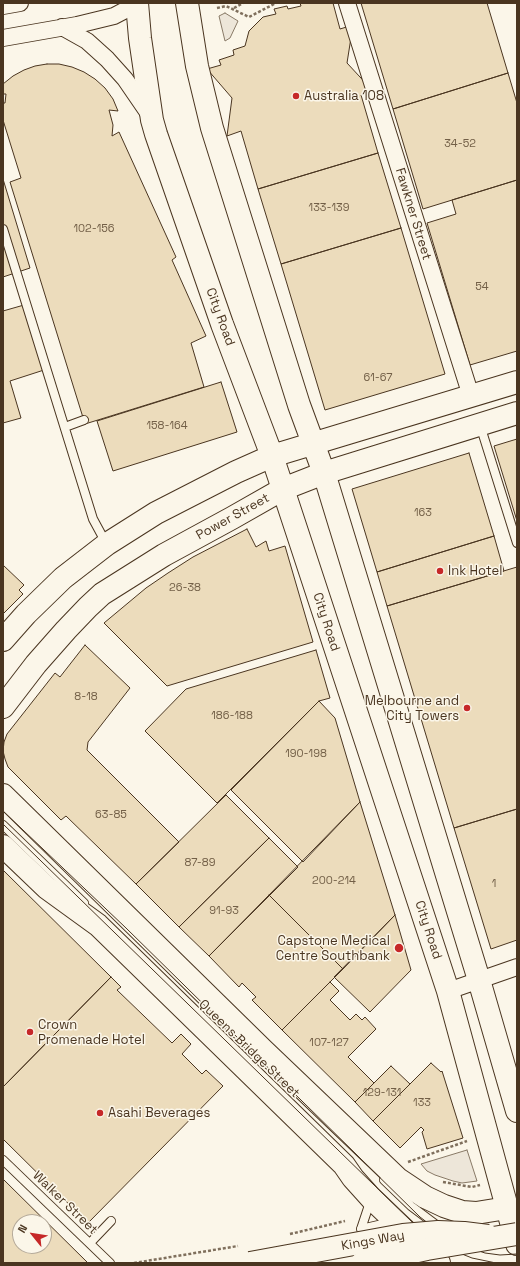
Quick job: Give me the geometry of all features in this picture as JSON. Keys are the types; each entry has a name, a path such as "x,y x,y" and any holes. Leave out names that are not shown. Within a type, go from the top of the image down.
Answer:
{"main road":[{"name":"City Road","path":"137,3 140,38 152,120 156,134 222,324 272,456 448,991 512,1207 509,1242"},
{"path":"187,3 196,66 212,128 299,405 324,473 480,980 517,1111"},
{"path":"3,640 26,614 63,578 107,544 156,513 236,472 272,456 517,382"},
{"name":"Fawkner Street","path":"471,396 480,424"},
{"name":"Power Street","path":"3,707 36,664 88,606 102,594 164,555 283,489 324,473 517,412"},
{"name":"Queens Bridge Street","path":"3,795 251,1038 398,1179 425,1197 444,1206 462,1212 476,1213 512,1207"},
{"name":"Queens Bridge Street","path":"3,846 47,888 98,926 344,1165 353,1178 371,1198 404,1223 434,1259"},
{"name":"Kings Way","path":"247,1254 438,1232 464,1233 509,1242"},
{"name":"Kings Way","path":"362,1263 427,1249 509,1242"}],"street":[{"path":"3,6 20,3"},
{"path":"3,38 114,16 137,3"},
{"name":"Fawkner Street","path":"347,3 471,396"},
{"path":"62,27 87,41 107,59 126,79 152,120"},
{"path":"448,991 517,967"}],"lane":[{"path":"3,229 93,519 107,544"},
{"path":"65,427 84,420"},
{"path":"480,424 517,543"},
{"name":"Queens Bridge Street","path":"3,825 188,1003 359,1172"},
{"name":"Queens Bridge Street","path":"234,1033 266,1064"},
{"name":"Walker Street","path":"3,1160 110,1263"},
{"path":"377,1173 411,1206 439,1227 468,1242 486,1246 509,1242"},
{"path":"371,1198 361,1229 404,1223"},
{"path":"90,1243 111,1220"}],"path":[{"path":"234,8 243,3"},
{"path":"217,8 226,6 234,8 249,17 276,3"},
{"path":"411,1166 406,1162 467,1141"},
{"path":"442,1182 472,1187 480,1185"},
{"path":"283,1235 345,1221"},
{"path":"134,1263 229,1248 247,1254"}],"shaded area":[{"path":"225,13 238,21 230,38 225,41 219,16"},
{"path":"467,1150 477,1181 462,1183 453,1181 427,1171 421,1164"}],"building":[{"name":"Australia 108","path":"300,3 333,3 340,29 353,25 347,63 373,91 361,95 378,153 258,189 241,131 227,136 232,98 207,69 221,65 219,60 234,55 233,50 245,46 249,31 263,17 276,14 274,9 287,6 288,9 301,6"},
{"path":"361,3 487,3 508,73 393,109"},
{"path":"47,64 59,64 84,72 105,88 113,99 118,111 109,110 113,125 112,136 119,132 176,257 172,260 206,336 191,343 204,387 85,424 10,182 21,178 3,120 3,103 5,103 6,94 3,94 3,84 24,70"},
{"path":"508,73 517,103 517,180 423,209 393,109"},
{"path":"378,153 401,228 281,264 258,189"},
{"path":"3,179 30,268 3,277"},
{"path":"517,180 517,351 470,365 427,223 456,214 452,200"},
{"path":"401,228 445,374 325,410 281,264"},
{"path":"24,305 44,370 10,381 21,418 3,423 3,311"},
{"path":"221,382 237,432 113,471 97,421"},
{"path":"517,439 517,521 494,446"},
{"path":"469,453 494,536 377,572 352,489"},
{"path":"247,529 256,547 266,541 269,551 285,546 313,642 167,686 104,623 146,588 168,573 193,557"},
{"name":"Ink Hotel","path":"494,536 504,571 387,606 377,572"},
{"path":"3,565 24,585 19,590 23,594 3,614"},
{"name":"Melbourne and City Towers","path":"517,567 517,809 454,828 387,606"},
{"path":"85,645 130,688 88,742 87,750 179,842 136,884 66,816 61,820 8,767 3,751 7,734 55,673 60,677"},
{"path":"316,650 330,698 319,701 217,803 145,731 186,689"},
{"path":"319,701 335,718 360,802 303,862 231,790"},
{"path":"226,795 269,838 179,927 136,884"},
{"path":"360,802 395,915 343,969 269,895"},
{"path":"517,809 517,940 491,949 454,828"},
{"path":"269,838 298,867 209,956 179,927"},
{"name":"Crown Promenade Hotel","path":"3,870 111,977 3,1087"},
{"path":"269,895 343,969 282,1030 252,1000 256,997 242,983 239,987 209,956"},
{"path":"395,915 411,970 370,1012 334,977"},
{"name":"Asahi Beverages","path":"111,977 121,987 117,990 172,1043 181,1034 191,1044 182,1054 202,1074 206,1070 223,1086 88,1223 3,1139 3,1087"},
{"path":"330,982 339,991 330,1000 350,1020 356,1014 362,1020 365,1017 376,1029 348,1057 374,1083 355,1102 282,1030"},
{"path":"431,1063 441,1072 442,1071 463,1138 427,1149 422,1132 424,1130 421,1127 400,1148 373,1121"},
{"path":"391,1066 410,1084 373,1121 355,1102"},
{"path":"3,1179 38,1214 12,1214 12,1254 52,1254 52,1227 88,1263 3,1263"}],"tram line":[{"path":"3,811 126,928 420,1217 441,1233 473,1249 485,1253 500,1255 517,1254"},
{"path":"3,824 411,1221 447,1247 457,1252 472,1258 496,1263"}],"place":[{"name":"Australia 108","path":"296,96"},
{"name":"Ink Hotel","path":"440,571"},
{"name":"Melbourne and City Towers","path":"467,708"},
{"name":"Capstone Medical Centre Southbank","path":"399,948"},
{"name":"Crown Promenade Hotel","path":"30,1032"},
{"name":"Asahi Beverages","path":"100,1113"}]}
